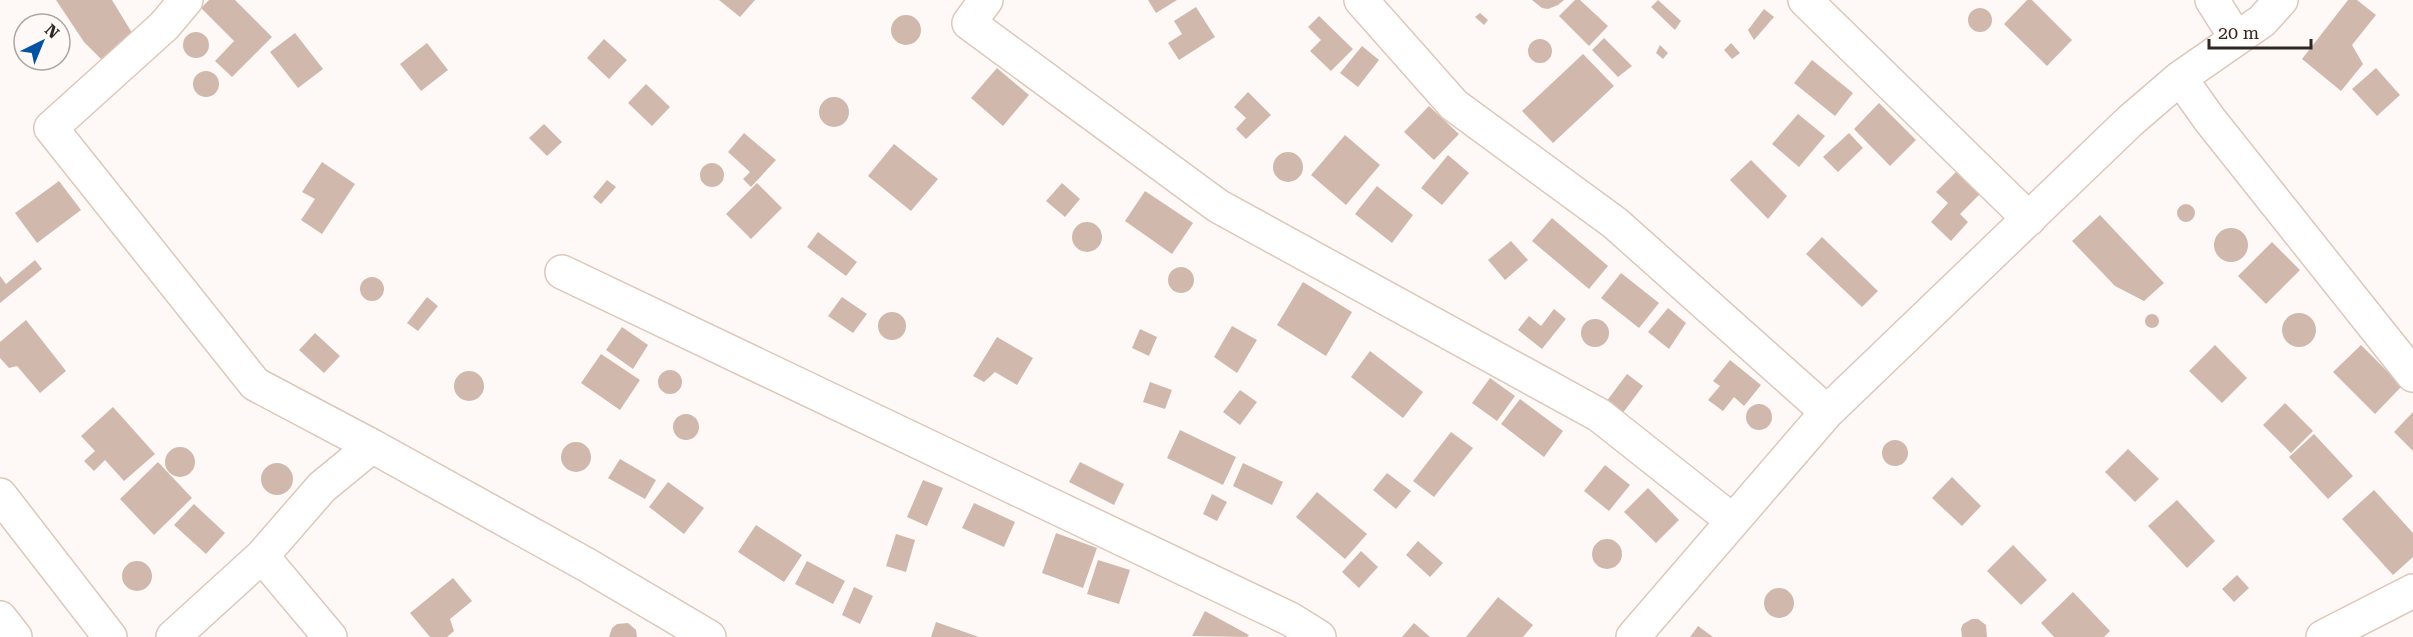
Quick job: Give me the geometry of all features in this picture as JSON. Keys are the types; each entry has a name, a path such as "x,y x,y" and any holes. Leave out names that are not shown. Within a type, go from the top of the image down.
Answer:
{"street":[{"path":"186,0 164,26 51,128 255,384 587,565 709,637"},
{"path":"986,0 969,23 1218,206 1599,415 1733,520"},
{"path":"1361,0 1454,105 1615,223 1827,412"},
{"path":"1805,0 2029,219"},
{"path":"2212,0 2236,38"},
{"path":"1633,637 1827,412 2130,121 2180,78 2262,21 2281,0"},
{"path":"2180,78 2210,120 2413,375"},
{"path":"562,272 1290,619 1319,637"},
{"path":"173,637 262,556 322,487 372,446"},
{"path":"0,495 110,637"},
{"path":"262,556 330,637"},
{"path":"2323,637 2413,591"},
{"path":"0,618 15,637"}],"building":[{"path":"56,0 112,0 134,36 103,61 84,42 72,24 72,12 64,12"},
{"path":"209,0 235,0 272,37 232,77 215,61 234,41 201,8"},
{"path":"719,0 755,0 740,17"},
{"path":"1148,0 1177,0 1156,13"},
{"path":"1532,0 1564,0 1548,9 1542,8"},
{"path":"1575,0 1580,0 1608,26 1589,46 1559,16"},
{"path":"1658,0 1681,21 1675,30 1651,7"},
{"path":"2027,0 2032,0 2072,40 2047,66 2004,24"},
{"path":"2348,0 2357,0 2376,15 2352,45 2363,64 2341,91 2302,59"},
{"path":"1196,7 1215,37 1179,60 1168,43 1182,34 1174,21"},
{"path":"1980,8 1988,12 1992,20 1988,28 1980,32 1972,28 1968,20 1972,12"},
{"path":"1764,9 1774,17 1754,40 1748,30"},
{"path":"1480,13 1488,20 1484,25 1475,17"},
{"path":"906,15 917,19 921,30 917,41 906,45 895,41 891,30 895,19"},
{"path":"1319,16 1353,49 1331,71 1310,51 1321,40 1308,27"},
{"path":"196,32 205,36 209,45 205,54 196,58 187,54 183,45 187,36"},
{"path":"295,33 323,69 298,88 270,52"},
{"path":"1604,38 1632,66 1618,77 1592,50"},
{"path":"604,39 627,60 609,79 587,58"},
{"path":"1540,39 1545,40 1551,46 1551,56 1545,62 1540,63 1535,62 1529,56 1528,51 1529,46 1535,40"},
{"path":"427,43 448,70 421,91 400,64"},
{"path":"1731,43 1740,53 1732,59 1724,50"},
{"path":"1660,45 1668,53 1663,59 1656,53"},
{"path":"1362,46 1379,60 1358,87 1340,73"},
{"path":"1583,54 1614,86 1553,143 1522,111"},
{"path":"1812,60 1853,93 1835,116 1794,83"},
{"path":"997,68 1029,95 1003,126 971,98"},
{"path":"2376,68 2400,95 2377,116 2352,89"},
{"path":"206,71 215,75 219,84 215,93 206,97 197,93 193,84 197,75"},
{"path":"646,84 670,107 652,126 628,103"},
{"path":"1248,92 1271,115 1246,139 1236,129 1246,118 1234,107"},
{"path":"834,97 845,101 849,112 845,123 834,127 823,123 819,112 823,101"},
{"path":"1879,103 1916,140 1890,166 1854,129"},
{"path":"1429,106 1459,134 1434,160 1404,132"},
{"path":"1798,114 1825,136 1799,167 1772,144"},
{"path":"544,124 562,142 547,156 529,138"},
{"path":"744,133 776,160 751,187 743,179 750,172 728,152"},
{"path":"1849,133 1863,148 1838,172 1823,157"},
{"path":"1345,135 1380,165 1346,205 1311,175"},
{"path":"894,144 938,179 911,211 868,176"},
{"path":"1288,152 1294,153 1302,161 1302,173 1294,181 1288,182 1282,181 1274,173 1273,167 1274,161 1282,153"},
{"path":"1448,155 1469,173 1442,205 1421,188"},
{"path":"1751,160 1787,196 1768,219 1730,180"},
{"path":"322,162 355,184 322,234 301,220 315,199 302,192"},
{"path":"712,163 720,167 724,175 720,183 712,187 704,183 700,175 704,167"},
{"path":"1957,171 1981,193 1960,214 1968,222 1951,241 1931,222 1948,203 1936,192"},
{"path":"607,180 616,187 601,204 593,197"},
{"path":"59,181 81,210 37,243 15,213"},
{"path":"757,183 782,208 751,239 726,214"},
{"path":"1062,183 1080,199 1065,217 1046,201"},
{"path":"1377,186 1413,215 1392,243 1355,214"},
{"path":"1145,191 1193,223 1172,254 1125,221"},
{"path":"2182,204 2190,204 2195,209 2193,220 2182,222 2177,217 2177,209"},
{"path":"2100,215 2164,283 2144,301 2115,286 2072,241"},
{"path":"1552,218 1608,266 1589,289 1532,241"},
{"path":"1087,222 1098,226 1102,237 1098,248 1087,252 1076,248 1072,237 1076,226"},
{"path":"2231,228 2243,233 2248,245 2243,257 2231,262 2219,257 2214,245 2219,233"},
{"path":"818,232 857,262 846,276 807,247"},
{"path":"1822,237 1878,291 1862,307 1806,254"},
{"path":"1511,241 1528,260 1505,280 1488,260"},
{"path":"2272,242 2300,270 2266,304 2238,276"},
{"path":"35,260 42,269 0,303 0,276 6,284"},
{"path":"1181,267 1190,271 1194,280 1190,289 1181,293 1172,289 1168,280 1172,271"},
{"path":"1621,273 1659,303 1639,328 1601,298"},
{"path":"367,277 377,277 384,284 384,294 377,301 367,301 360,294 360,284"},
{"path":"1303,282 1352,312 1326,356 1277,325"},
{"path":"427,297 438,306 418,331 407,323"},
{"path":"842,297 867,314 853,333 828,316"},
{"path":"1668,308 1686,323 1669,349 1648,332"},
{"path":"1554,309 1566,319 1542,349 1518,330 1529,316 1541,326"},
{"path":"892,312 902,316 906,326 902,336 892,340 882,336 878,326 882,316"},
{"path":"2299,313 2311,318 2316,330 2311,342 2299,347 2287,342 2282,330 2287,318"},
{"path":"2149,314 2155,314 2159,321 2155,328 2149,328 2145,324 2145,318"},
{"path":"1595,319 1605,323 1609,333 1605,343 1595,347 1585,343 1581,333 1585,323"},
{"path":"26,320 66,371 40,393 17,366 9,368 0,358 0,342"},
{"path":"1232,326 1257,340 1237,373 1214,357"},
{"path":"622,327 648,345 633,369 606,350"},
{"path":"1140,329 1157,337 1149,356 1132,348"},
{"path":"315,333 340,356 324,373 299,350"},
{"path":"997,337 1033,358 1017,385 995,372 984,382 973,376"},
{"path":"2215,345 2247,378 2222,403 2189,371"},
{"path":"2361,345 2402,386 2375,414 2333,372"},
{"path":"1370,351 1423,392 1403,418 1351,377"},
{"path":"601,354 640,380 620,410 581,383"},
{"path":"1730,360 1761,385 1744,406 1734,397 1723,411 1708,400 1720,386 1713,381"},
{"path":"670,370 679,373 682,382 679,391 670,394 661,391 658,382 661,373"},
{"path":"469,371 480,375 484,386 480,397 469,401 458,397 454,386 458,375"},
{"path":"1627,374 1643,386 1622,414 1606,402"},
{"path":"1490,378 1515,396 1497,421 1472,403"},
{"path":"1150,382 1172,390 1165,409 1143,402"},
{"path":"1240,390 1257,402 1240,425 1223,412"},
{"path":"1520,399 1563,431 1544,457 1501,424"},
{"path":"2285,403 2313,431 2291,453 2263,425"},
{"path":"1759,404 1768,408 1772,417 1768,426 1759,430 1750,426 1746,417 1750,408"},
{"path":"113,407 155,454 124,481 105,460 94,471 84,461 95,451 81,436"},
{"path":"2413,412 2413,451 2394,432"},
{"path":"686,414 695,418 699,427 695,436 686,440 677,436 673,427 677,418"},
{"path":"1180,430 1236,457 1223,485 1167,458"},
{"path":"1451,432 1473,448 1434,497 1413,481"},
{"path":"2314,434 2353,476 2328,499 2289,457"},
{"path":"1895,440 1904,444 1908,453 1904,462 1895,466 1886,462 1882,453 1886,444"},
{"path":"576,442 582,443 590,451 590,463 582,471 576,472 570,471 562,463 561,457 562,451 570,443"},
{"path":"180,447 186,448 194,456 194,468 186,476 180,477 174,476 166,468 165,462 166,456 174,448"},
{"path":"2128,449 2159,479 2135,502 2105,472"},
{"path":"620,459 656,480 645,499 608,478"},
{"path":"158,462 192,498 154,535 120,499"},
{"path":"1080,462 1124,484 1114,505 1069,482"},
{"path":"277,463 288,468 293,479 288,490 277,495 266,490 261,479 266,468"},
{"path":"1243,463 1283,482 1272,505 1233,486"},
{"path":"1605,465 1630,485 1609,511 1584,491"},
{"path":"1387,473 1411,491 1396,509 1373,490"},
{"path":"1952,477 1981,506 1962,526 1932,498"},
{"path":"923,480 943,488 927,526 907,517"},
{"path":"668,482 704,508 684,534 649,507"},
{"path":"1648,488 1679,520 1656,543 1624,512"},
{"path":"2374,490 2413,533 2413,557 2393,575 2342,519"},
{"path":"1317,492 1367,534 1345,559 1296,517"},
{"path":"1212,494 1227,502 1217,521 1203,514"},
{"path":"2177,500 2215,541 2187,568 2148,526"},
{"path":"974,503 1015,522 1004,547 962,528"},
{"path":"194,504 225,533 206,554 174,525"},
{"path":"756,525 802,555 784,582 738,552"},
{"path":"1056,533 1097,548 1083,588 1042,573"},
{"path":"896,534 915,540 906,572 886,566"},
{"path":"1607,539 1618,543 1622,554 1618,565 1607,569 1596,565 1592,554 1596,543"},
{"path":"1418,541 1443,563 1430,577 1406,555"},
{"path":"2013,545 2047,580 2021,605 1987,571"},
{"path":"1361,551 1378,567 1359,588 1342,572"},
{"path":"1098,560 1130,570 1119,604 1087,594"},
{"path":"137,561 148,565 152,576 148,587 137,591 126,587 122,576 126,565"},
{"path":"807,561 845,581 833,604 795,584"},
{"path":"2237,575 2249,588 2234,602 2222,589"},
{"path":"453,578 472,601 450,619 454,631 447,637 430,637 410,613"},
{"path":"854,587 873,596 860,624 842,615"},
{"path":"1779,588 1790,592 1794,603 1790,614 1779,618 1768,614 1764,603 1768,592"},
{"path":"2073,592 2110,631 2104,637 2054,637 2041,623"},
{"path":"1498,597 1533,625 1523,637 1466,637"},
{"path":"1205,611 1249,635 1247,637 1192,636"},
{"path":"1972,619 1978,619 1986,625 1987,637 1962,637 1963,624"},
{"path":"936,622 979,637 931,637"},
{"path":"628,623 636,630 637,637 609,637 612,628 617,624"},
{"path":"1414,623 1430,637 1402,637"},
{"path":"1698,626 1713,637 1690,637"}]}
